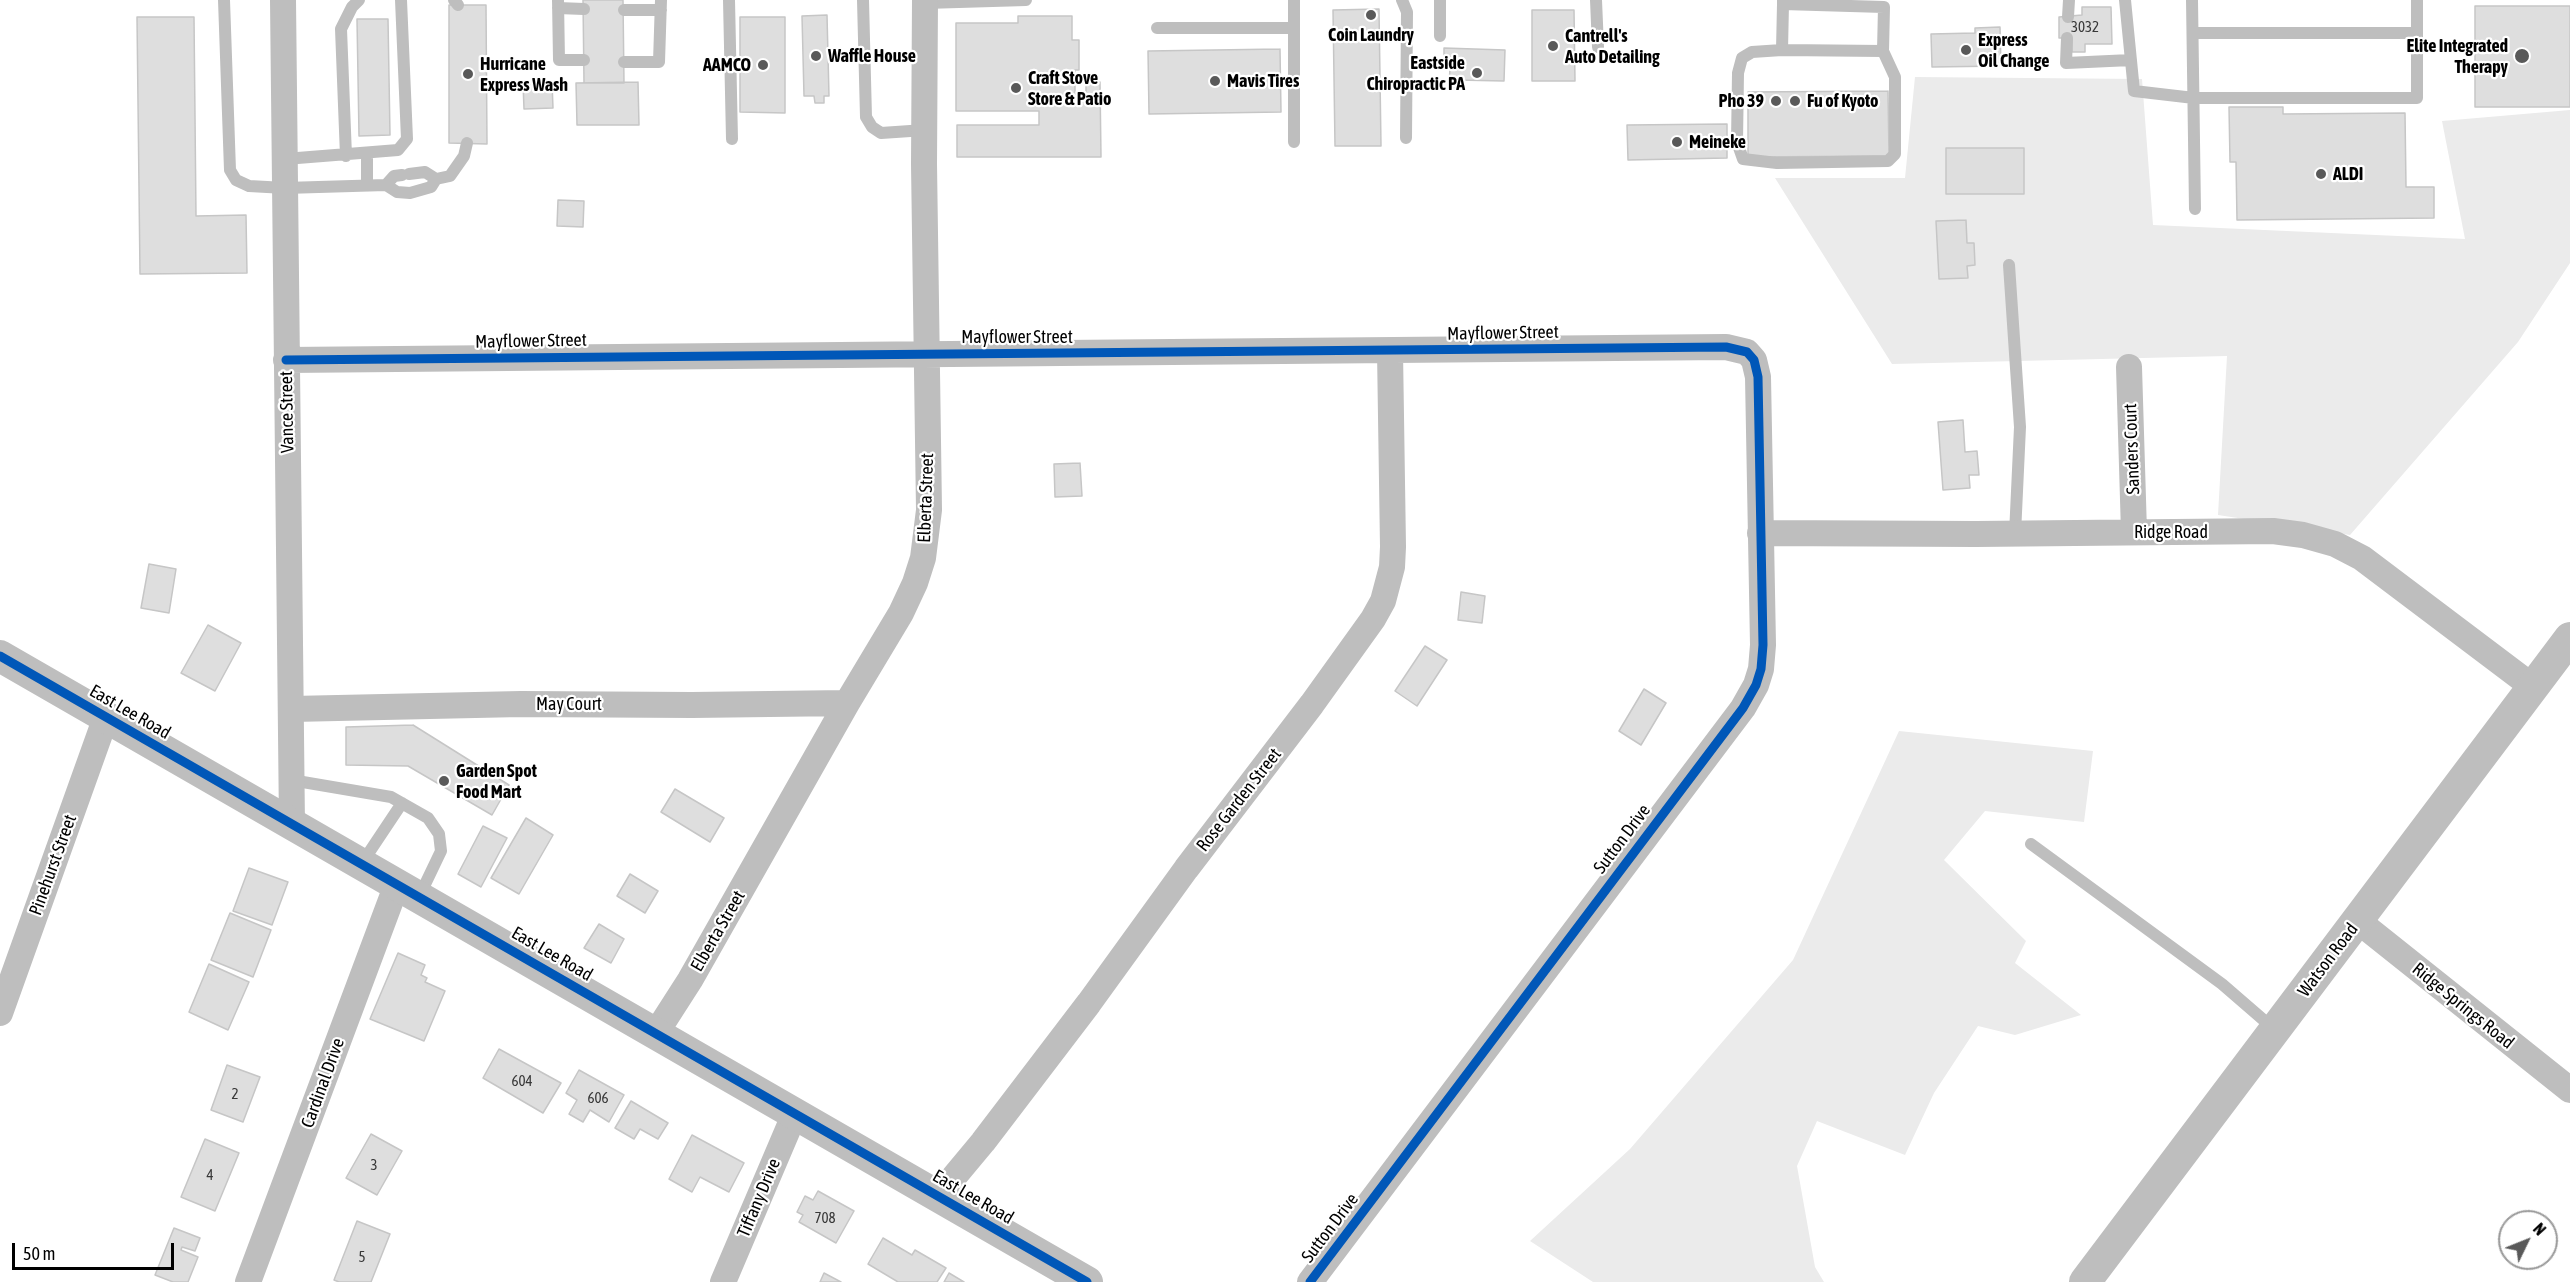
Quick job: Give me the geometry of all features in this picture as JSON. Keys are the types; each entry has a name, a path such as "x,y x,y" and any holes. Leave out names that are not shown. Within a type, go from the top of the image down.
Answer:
{"street":[{"name":"Vance Street","path":"283,0 292,824"},
{"name":"Elberta Street","path":"656,1033 690,980 847,703 901,613 915,583 923,558 929,510 925,1"},
{"name":"Mayflower Street","path":"286,360 1726,347 1747,352"},
{"name":"Rose Garden Street","path":"938,1196 983,1142 1089,1003 1186,869 1312,704 1378,610 1392,567 1393,546 1390,351"},
{"name":"Sutton Drive","path":"1310,1282 1743,708 1756,685 1761,669 1763,645 1758,377 1754,360 1747,352"},
{"name":"Sanders Court","path":"2129,367 2134,532"},
{"name":"Ridge Road","path":"1760,533 2015,534 2272,531 2303,535 2335,544 2382,571 2533,687"},
{"name":"Watson Road","path":"2085,1282 2570,638"},
{"name":"East Lee Road","path":"0,656 1087,1282"},
{"name":"May Court","path":"292,709 521,704 847,703"},
{"name":"Pinehurst Street","path":"0,1013 106,717"},
{"name":"Cardinal Drive","path":"248,1282 408,891"},
{"name":"Ridge Springs Road","path":"2358,921 2570,1090"},
{"name":"Tiffany Drive","path":"723,1282 795,1113"}],"lane":[{"path":"224,0 230,170 236,180 249,186 285,188 386,185 397,192 410,193 431,187 436,178"},
{"path":"345,156 341,29 352,7 359,0"},
{"path":"285,159 398,150 407,139 401,0"},
{"path":"729,0 732,139"},
{"path":"863,0 866,117 872,127 881,133 925,130"},
{"path":"925,1 1026,0"},
{"path":"1294,0 1294,142"},
{"path":"1402,0 1407,12 1406,138"},
{"path":"1440,0 1440,36"},
{"path":"1596,0 1598,47"},
{"path":"2068,0 2068,17"},
{"path":"2125,0 2133,91 2194,98 2417,98 2417,0"},
{"path":"2192,0 2195,209"},
{"path":"1782,50 1783,2 1884,7 1883,51 1895,77 1895,154 1888,160 1777,162 1743,159 1737,142 1738,73 1742,58 1752,52 1782,50 1883,51"},
{"path":"584,9 558,4 559,60 584,60"},
{"path":"624,10 661,5 659,62 624,62"},
{"path":"1157,28 1294,28"},
{"path":"2193,33 2417,33"},
{"path":"2067,38 2066,63 2131,60"},
{"path":"386,185 393,176 406,174 425,172 436,178 450,176 464,156 467,143"},
{"path":"367,154 367,184"},
{"path":"2010,265 2020,427 2015,534"},
{"path":"291,780 391,797 428,818 439,834 441,851 408,891"},
{"path":"362,864 402,803"},
{"path":"2031,844 2222,984 2275,1029"}],"shaded area":[{"path":"1915,77 2142,79 2153,225 2465,239 2442,121 2570,110 2570,263 2518,342 2350,535 2218,515 2227,356 1892,364 1775,178 1905,178"},
{"path":"1899,731 2093,751 2084,822 1985,811 1944,860 2026,941 2015,963 2081,1015 2015,1035 1978,1026 1934,1093 1905,1155 1817,1121 1797,1166 1815,1267 1824,1282 1593,1282 1530,1241 1630,1149 1793,960"}],"building":[{"path":"583,0 623,0 624,83 584,83"},
{"name":"Hurricane Express Wash","path":"449,5 486,5 487,144 449,143"},
{"name":"Elite Integrated Therapy","path":"2475,6 2570,6 2570,107 2475,107"},
{"path":"2082,7 2111,7 2112,44 2085,44 2085,52 2072,52 2072,38 2059,38 2059,17 2082,15"},
{"path":"1379,9 1381,146 1335,146 1333,10"},
{"name":"Cantrell's Auto Detailing","path":"1532,10 1574,10 1575,81 1532,81"},
{"name":"Waffle House","path":"827,15 829,96 824,96 824,103 815,103 814,96 804,96 802,16"},
{"name":"Craft Stove Store & Patio","path":"1018,16 1072,16 1072,40 1079,40 1079,70 1075,70 1075,94 1086,94 1086,82 1100,82 1101,157 957,157 957,125 1039,125 1039,111 956,111 956,23 1018,23"},
{"path":"137,17 194,17 196,216 246,215 247,273 140,274"},
{"name":"AAMCO","path":"740,17 785,17 785,113 740,112"},
{"path":"357,19 388,19 390,135 359,136"},
{"name":"Express Oil Change","path":"2000,27 2001,66 1932,67 1931,34 1975,33 1975,28"},
{"name":"Eastside Chiropractic PA","path":"1444,48 1505,50 1504,81 1457,80 1457,88 1449,88 1450,67 1444,67"},
{"name":"Mavis Tires","path":"1280,49 1281,112 1149,114 1148,51"},
{"path":"552,82 553,108 524,109 523,83"},
{"path":"638,82 639,125 577,125 576,83"},
{"path":"1888,91 1889,156 1748,157 1748,92"},
{"name":"ALDI","path":"2229,107 2283,107 2283,114 2405,113 2406,187 2434,187 2434,218 2237,220 2236,162 2230,162"},
{"name":"Meineke","path":"1727,124 1727,158 1628,160 1627,125"},
{"path":"1946,148 2024,148 2024,194 1946,194"},
{"path":"558,200 584,201 583,227 557,226"},
{"path":"1966,220 1967,243 1974,243 1975,265 1967,266 1968,278 1939,279 1936,221"},
{"path":"1963,420 1965,452 1977,451 1979,475 1969,475 1970,488 1943,490 1938,422"},
{"path":"1080,463 1082,496 1055,497 1054,464"},
{"path":"149,564 176,569 169,613 141,608"},
{"path":"1461,592 1485,596 1482,623 1458,620"},
{"path":"208,625 241,643 215,691 181,673"},
{"path":"1425,646 1447,660 1417,706 1395,691"},
{"path":"1644,689 1666,703 1641,745 1619,731"},
{"path":"413,725 509,785 492,815 408,766 346,765 346,727"},
{"path":"675,789 724,818 710,842 661,812"},
{"path":"526,818 553,835 519,894 491,878"},
{"path":"483,826 507,838 481,887 458,874"},
{"path":"249,868 288,882 272,925 233,911"},
{"path":"630,874 658,891 645,913 617,896"},
{"path":"230,913 271,930 253,977 211,960"},
{"path":"599,924 624,939 611,963 584,948"},
{"path":"398,953 425,965 421,975 427,978 425,982 445,991 424,1041 370,1019"},
{"path":"209,964 249,982 228,1030 189,1012"},
{"path":"499,1049 561,1083 543,1113 483,1078"},
{"path":"227,1065 260,1077 243,1122 211,1110"},
{"path":"579,1070 624,1095 609,1122 590,1110 583,1122 569,1114 577,1100 566,1093"},
{"path":"631,1101 668,1123 658,1139 640,1129 634,1139 615,1128"},
{"path":"371,1134 402,1151 377,1195 346,1178"},
{"path":"692,1135 744,1163 729,1192 700,1177 692,1192 669,1179"},
{"path":"205,1139 239,1153 215,1211 181,1197"},
{"path":"818,1191 854,1211 836,1243 799,1222 803,1215 797,1212 805,1196 813,1200"},
{"path":"357,1221 390,1234 371,1282 339,1282 334,1280"},
{"path":"174,1228 200,1238 195,1251 182,1247 181,1250 198,1257 188,1282 173,1282 155,1275"},
{"path":"883,1238 912,1255 915,1250 946,1268 937,1282 898,1282 868,1264"},
{"path":"824,1273 841,1282 820,1282"},
{"path":"949,1273 964,1282 944,1282"}],"cycle path":[{"path":"286,360 1726,347 1747,352 1754,360 1758,377 1763,645 1761,669 1756,685 1743,708 1310,1282"},
{"path":"0,656 1087,1282"}],"place":[{"name":"Coin Laundry","path":"1371,15"},
{"name":"Cantrell's Auto Detailing","path":"1553,46"},
{"name":"Express Oil Change","path":"1966,50"},
{"name":"Waffle House","path":"816,56"},
{"name":"Elite Integrated Therapy","path":"2522,56"},
{"name":"AAMCO","path":"763,65"},
{"name":"Eastside Chiropractic PA","path":"1477,73"},
{"name":"Hurricane Express Wash","path":"468,74"},
{"name":"Mavis Tires","path":"1215,81"},
{"name":"Craft Stove Store & Patio","path":"1016,88"},
{"name":"Pho 39","path":"1776,101"},
{"name":"Fu of Kyoto","path":"1795,101"},
{"name":"Meineke","path":"1677,142"},
{"name":"ALDI","path":"2321,174"},
{"name":"Garden Spot Food Mart","path":"444,781"}]}
